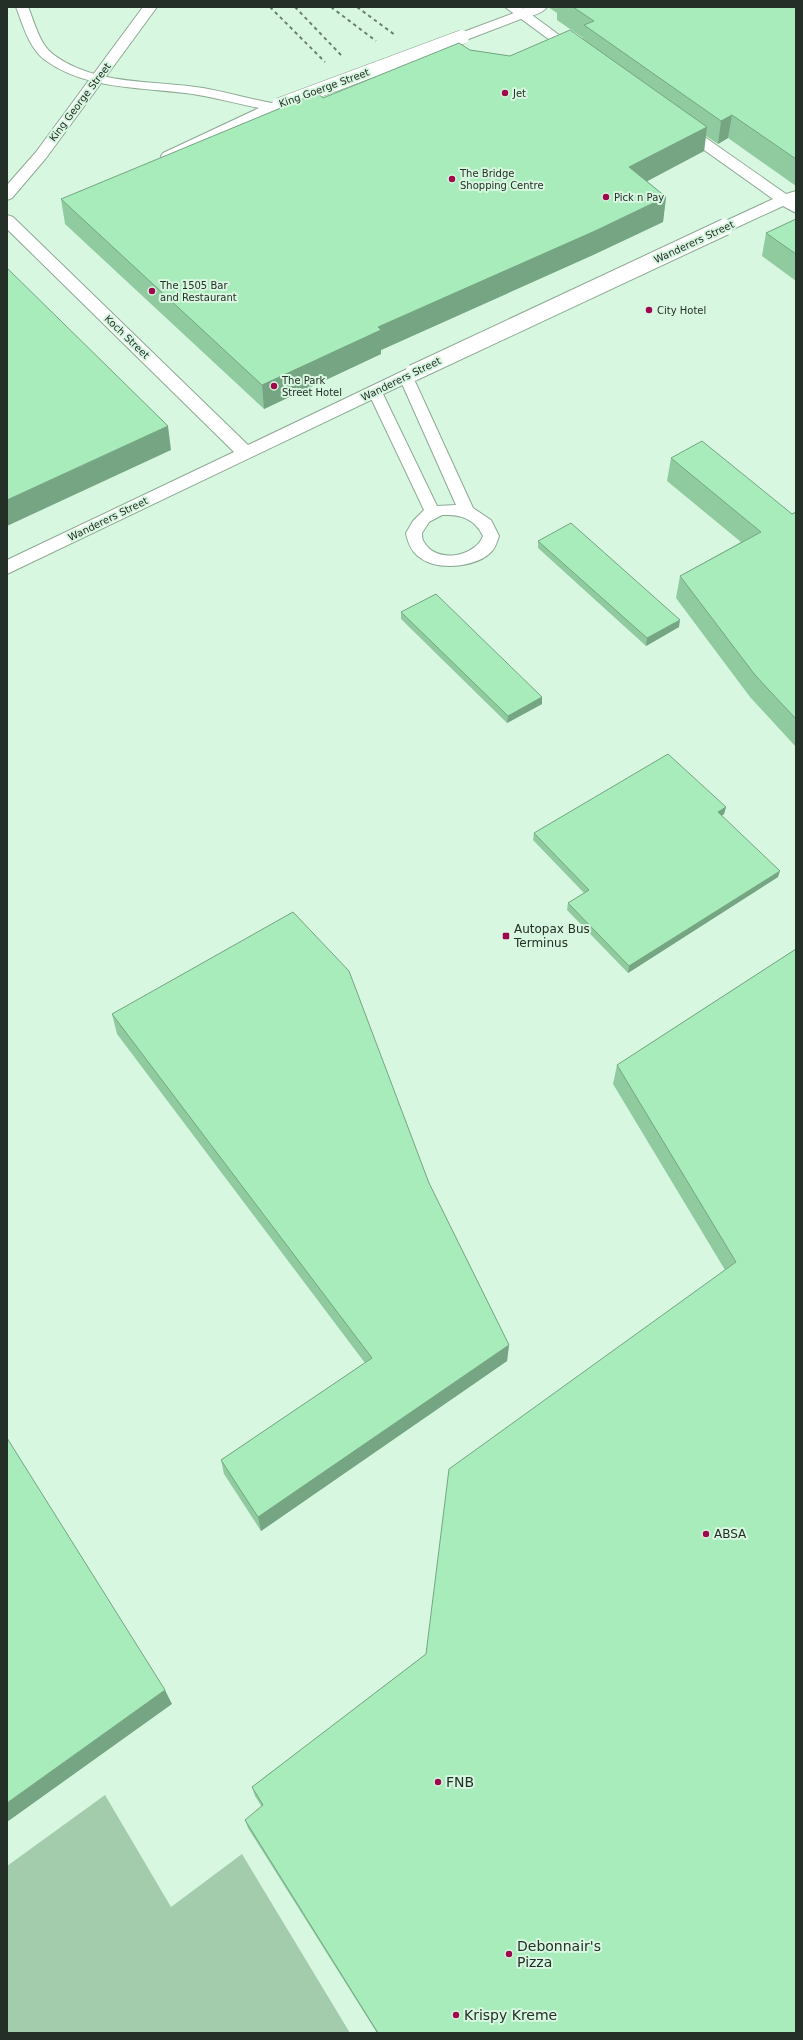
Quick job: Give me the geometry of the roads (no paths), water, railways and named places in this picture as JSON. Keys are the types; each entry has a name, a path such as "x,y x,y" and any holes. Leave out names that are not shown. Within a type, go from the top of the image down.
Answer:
{"street":[{"name":"King George Street","path":"7,195 41,155 150,7"},
{"name":"King Goerge Street","path":"517,11 540,7"},
{"path":"517,11 593,64"},
{"path":"670,118 792,201"},
{"name":"Wanderers Street","path":"7,568 410,375 725,227 792,201"},
{"name":"Koch Street","path":"7,220 246,453"}],"lane":[{"name":"King Goerge Street","path":"22,7 37,42 48,56 67,68 98,78 204,92 276,106 462,37 517,11"},
{"path":"168,156 276,106"},
{"path":"410,375 467,511"},
{"path":"375,392 432,512"},
{"path":"449,508 467,511 482,518 490,530 490,543 481,554 465,561 446,562 429,556 417,546 414,533 419,521 432,512 449,508"}],"railway":[{"path":"270,7 325,62"},
{"path":"295,7 341,55"},
{"path":"331,7 376,41"},
{"path":"357,7 395,35"}],"place":[{"name":"Jet","path":"505,93"},
{"name":"The Bridge Shopping Centre","path":"452,179"},
{"name":"Pick n Pay","path":"606,197"},
{"name":"The 1505 Bar and Restaurant","path":"152,291"},
{"name":"City Hotel","path":"649,310"},
{"name":"The Park Street Hotel","path":"274,386"},
{"name":"Autopax Bus Terminus","path":"506,936"},
{"name":"ABSA","path":"706,1534"},
{"name":"FNB","path":"438,1782"},
{"name":"Debonnair's Pizza","path":"509,1954"},
{"name":"Krispy Kreme","path":"456,2015"}]}
